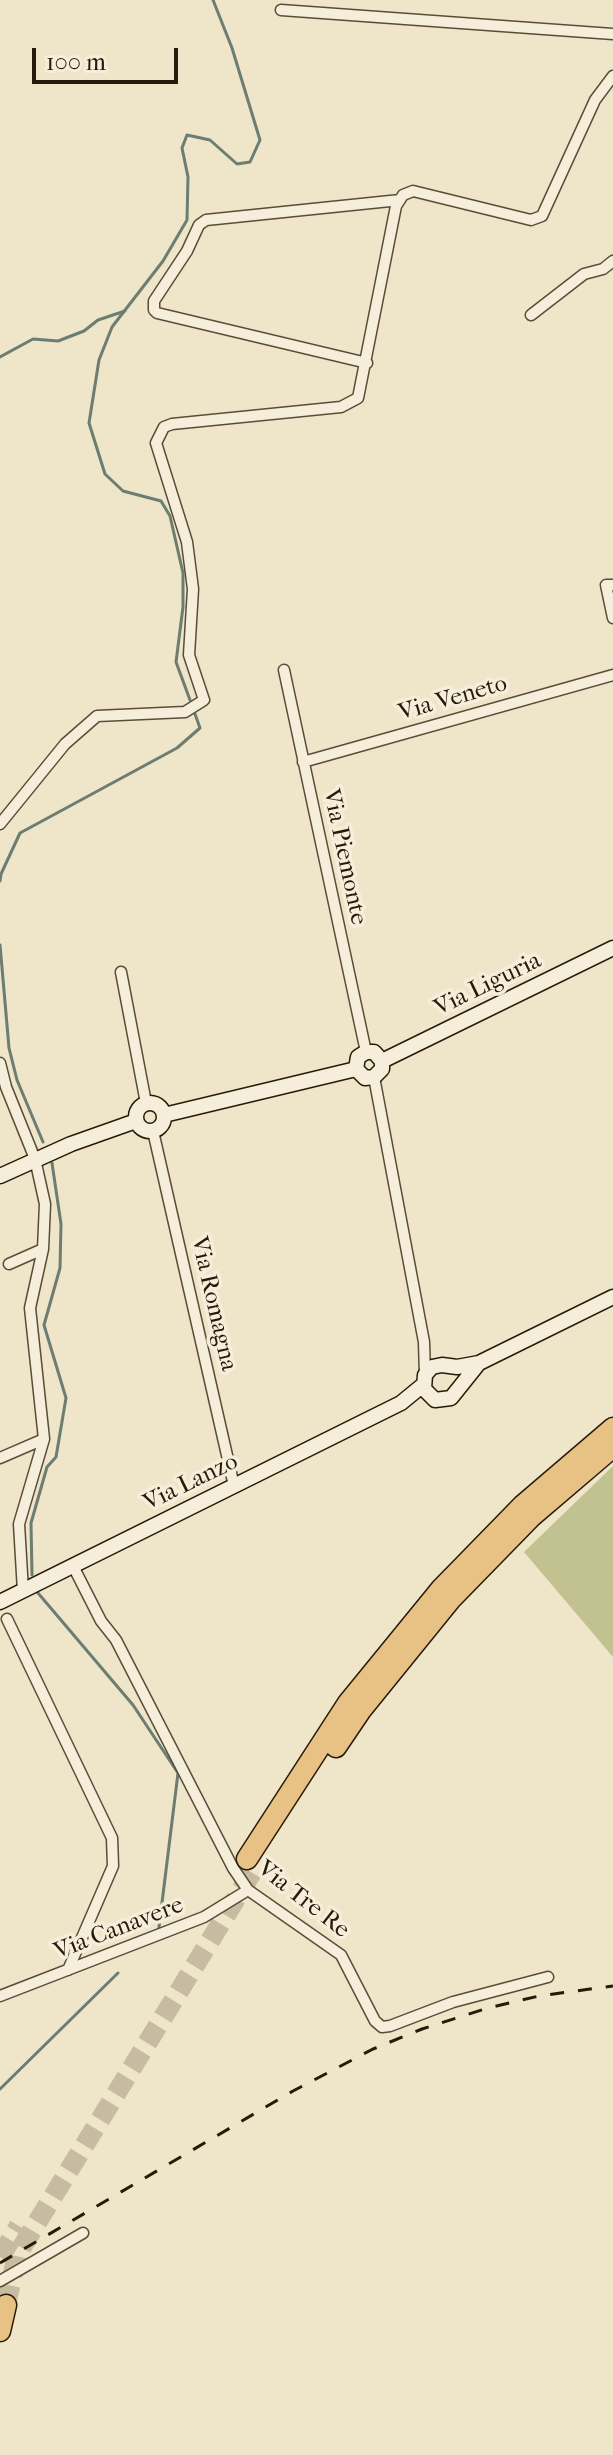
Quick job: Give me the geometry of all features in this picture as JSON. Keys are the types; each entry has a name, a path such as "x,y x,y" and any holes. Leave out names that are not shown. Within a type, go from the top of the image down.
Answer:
{"highway":[{"path":"613,1428 523,1505 441,1589 348,1703 252,1863 361,1710 451,1599 531,1517 613,1447"},
{"path":"0,2331 6,2305"}],"street":[{"path":"281,10 613,34"},
{"path":"0,824 22,793 65,744 97,716 185,712 204,700 189,655 193,589 188,550 156,443 164,427 341,407 358,398 396,206 403,195 413,191 531,220 542,216 595,100 613,76"},
{"path":"367,363 157,313 154,301 187,251 199,225 206,220 400,200"},
{"path":"531,315 584,274 603,269 613,261"},
{"path":"610,585 613,618"},
{"name":"Via Piemonte","path":"284,670 366,1052"},
{"name":"Via Veneto","path":"303,762 613,675"},
{"name":"Via Liguria","path":"382,1061 613,948"},
{"path":"121,972 146,1103"},
{"path":"366,1052 374,1052 382,1061 382,1069 374,1077 365,1078 356,1069 358,1057 366,1052"},
{"path":"0,1063 6,1087 35,1159 45,1204 43,1249 30,1308 44,1439 19,1524 23,1591"},
{"path":"164,1115 356,1069"},
{"path":"374,1077 424,1342 426,1386 440,1401 451,1398 479,1363"},
{"path":"146,1103 156,1104 164,1115 163,1124 153,1131 141,1128 136,1121 138,1108 146,1103"},
{"path":"0,1176 35,1159 136,1121"},
{"name":"Via Romagna","path":"153,1131 234,1486"},
{"path":"9,1264 43,1249"},
{"path":"426,1386 432,1367 479,1363 613,1297"},
{"path":"424,1342 430,1353 457,1374 459,1385"},
{"name":"Via Lanzo","path":"0,1602 401,1403 426,1386"},
{"path":"0,1458 44,1439"},
{"name":"Via Tre Re","path":"73,1566 101,1621 116,1640 233,1868 248,1890 341,1955 375,2021 382,2027 390,2026 468,1998 548,1977"},
{"path":"7,1619 112,1838 113,1866 68,1970"},
{"name":"Via Canavere","path":"0,1996 204,1917 248,1890"},
{"path":"0,2281 83,2233"}],"green space":[{"path":"613,1466 613,1657 524,1552"}],"waterway":[{"path":"190,700 176,662 183,607 183,573 170,516 161,501 123,491 105,474 89,423 99,360 112,327 163,261 187,220 188,177 182,148 187,135 210,140 237,164 250,162 260,140 232,48 213,0"},
{"path":"0,357 33,339 58,341 84,331 98,320 125,311"},
{"path":"0,881 20,833 177,748 200,728 195,714"},
{"path":"0,945 9,1048 17,1080 43,1142"},
{"path":"32,1575 31,1523 47,1467 56,1457 66,1398 44,1325 60,1268 61,1224 52,1163"},
{"path":"38,1593 133,1705 178,1773 159,1927"},
{"path":"0,2089 118,1973"}],"tunnel":[{"path":"6,2305 17,2255 256,1866"},
{"path":"0,2257 19,2226"}],"railway":[{"path":"0,2263 293,2091 373,2049 488,2008 539,1996 613,1986"}]}
